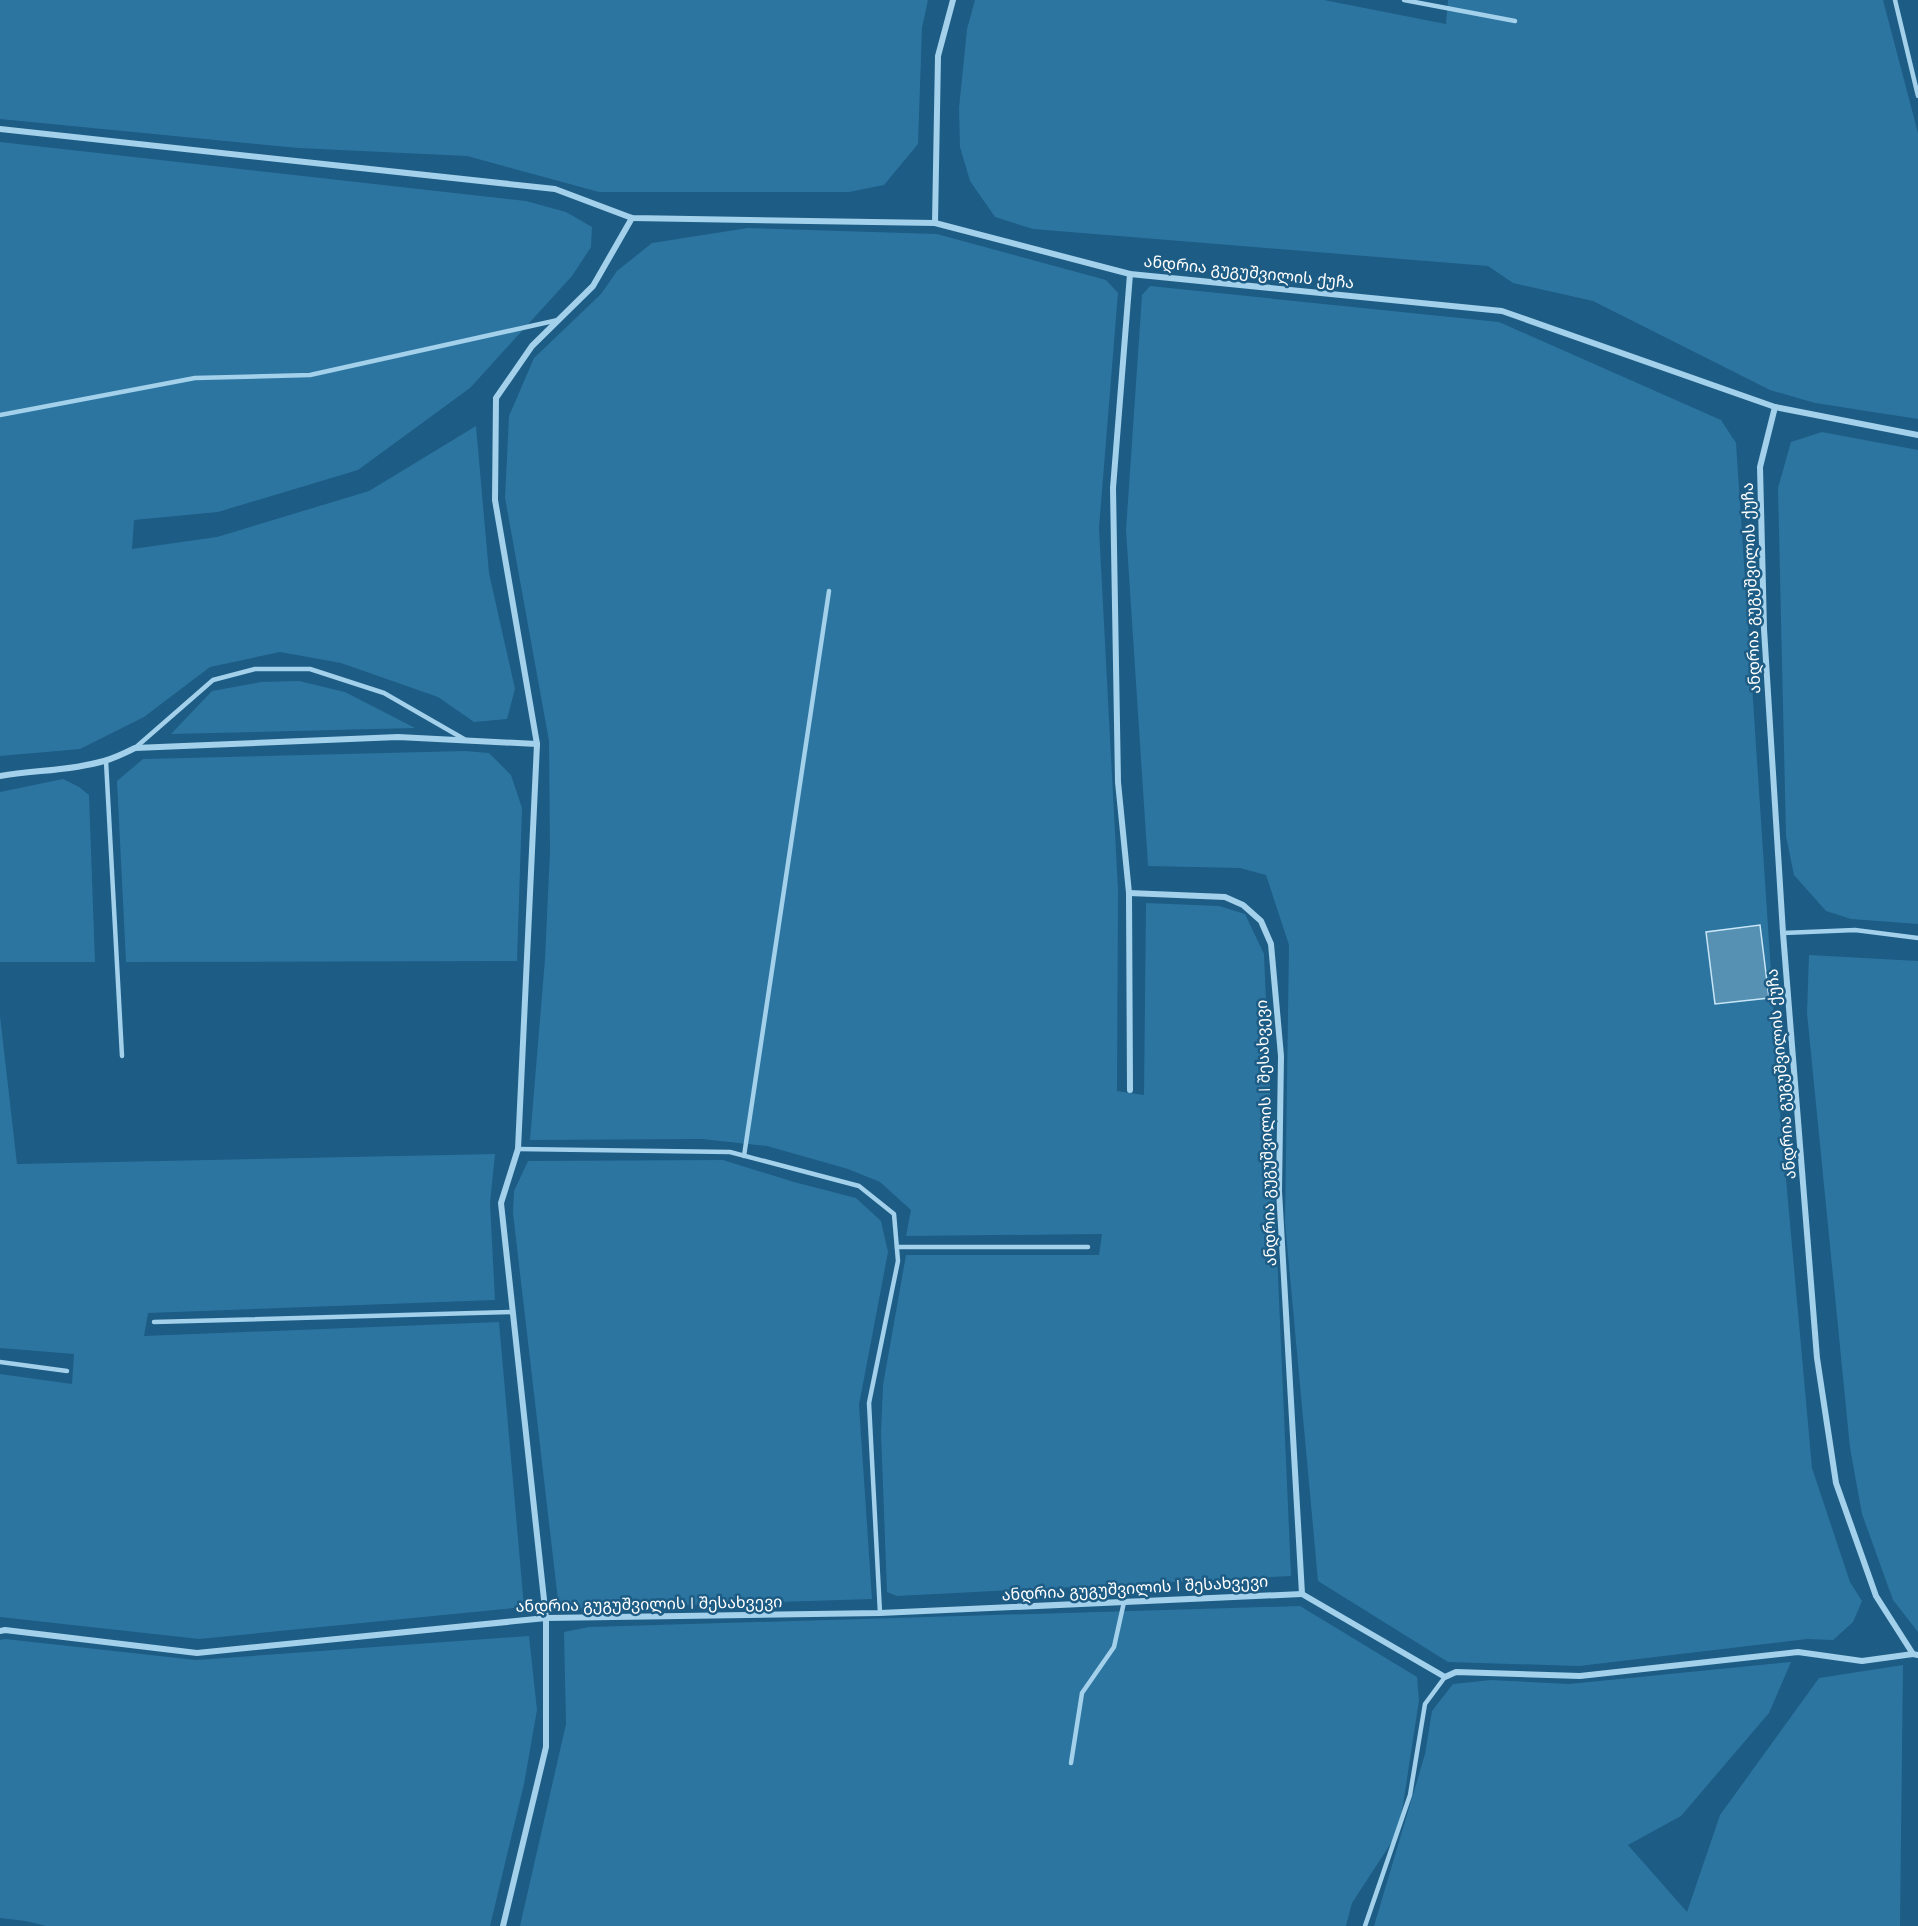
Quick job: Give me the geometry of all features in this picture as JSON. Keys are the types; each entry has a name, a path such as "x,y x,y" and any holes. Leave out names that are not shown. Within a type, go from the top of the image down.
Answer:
{"street":[{"path":"935,223 938,56 953,0"},
{"name":"ანდრია გუგუშვილის ქუჩა","path":"0,129 555,189 632,218 935,223 1130,274 1502,310 1775,407 1918,435"},
{"path":"503,1926 546,1747 546,1618 501,1203 518,1149 537,744 495,500 496,398 532,346 593,286 632,218"},
{"path":"1130,274 1113,488 1118,782 1129,893 1130,1090"},
{"name":"ანდრია გუგუშვილის ქუჩა","path":"1775,407 1760,467 1764,630 1783,933 1817,1358 1836,1483 1876,1596 1915,1655"},
{"path":"0,776 72,768 106,761 135,748 398,737 537,744"},
{"name":"ანდრია გუგუშვილის I შესახვევი","path":"0,1631 5,1629 197,1653 546,1618 880,1613 1302,1594 1279,1191 1281,1056 1271,944 1261,921 1243,905 1225,897 1129,893"},
{"path":"1302,1594 1445,1677 1456,1672 1580,1676 1798,1652 1862,1661 1915,1655"}],"lane":[{"path":"1404,0 1515,21"},
{"path":"1895,0 1918,96"},
{"path":"0,415 195,378 310,375 558,320"},
{"path":"744,1156 829,591"},
{"path":"135,748 213,680 255,669 310,669 384,693 467,741"},
{"path":"106,761 122,1056"},
{"path":"1783,933 1855,930 1918,938"},
{"path":"518,1149 730,1152 859,1186 894,1214 898,1261 869,1403 880,1613"},
{"path":"897,1247 1088,1247"},
{"path":"154,1322 513,1312"},
{"path":"0,1362 67,1371"},
{"path":"1071,1763 1082,1693 1113,1647 1124,1602"},
{"path":"1365,1926 1410,1795 1425,1704 1445,1677"}],"shaded area":[{"path":"0,0 928,0 922,28 918,144 884,185 849,192 599,192 467,156 298,148 0,119"},
{"path":"975,0 1324,0 1446,24 1448,0 1883,0 1918,133 1918,419 1815,403 1770,390 1593,301 1513,283 1488,266 1033,229 995,217 970,181 960,147 959,108 967,29"},
{"path":"0,142 526,201 566,212 592,227 591,247 572,276 470,388 358,470 218,512 134,520 132,549 217,537 369,491 476,426 489,573 515,689 507,719 474,722 438,697 341,663 280,652 210,667 144,717 80,749 0,756"},
{"path":"748,228 937,234 1106,280 1118,293 1099,528 1118,890 1117,1091 1144,1095 1146,903 1219,906 1245,914 1264,954 1291,1576 897,1596 887,1592 881,1433 883,1385 906,1255 1099,1255 1102,1234 906,1236 911,1210 880,1182 848,1169 767,1146 702,1139 530,1140 545,959 550,851 549,741 505,498 509,416 534,358 601,294 617,271 652,243"},
{"path":"1150,286 1499,322 1721,420 1736,443 1781,1123 1812,1468 1850,1582 1862,1601 1853,1622 1833,1640 1807,1639 1579,1666 1448,1662 1318,1581 1285,1222 1289,945 1266,875 1240,868 1148,866 1126,530 1142,295"},
{"path":"1822,432 1918,450 1918,924 1851,919 1826,911 1794,875 1786,836 1778,488 1791,442"},
{"path":"299,681 345,692 415,728 171,734 212,691 261,682"},
{"path":"465,751 489,753 511,775 522,808 517,961 126,962 117,781 143,759"},
{"path":"63,779 89,795 95,962 0,962 0,792"},
{"path":"1809,955 1918,961 1918,1632 1893,1600 1862,1514 1850,1448 1807,1013"},
{"path":"0,1016 17,1164 495,1154 490,1203 495,1300 148,1313 144,1336 499,1322 524,1607 199,1639 0,1617 0,1374 72,1384 74,1354 0,1348"},
{"path":"723,1160 856,1198 881,1221 888,1252 859,1405 872,1599 559,1609 513,1213 514,1191 528,1161"},
{"path":"1300,1606 1417,1677 1419,1700 1399,1831 1352,1903 1346,1926 520,1926 566,1724 564,1632 589,1627"},
{"path":"529,1636 537,1710 524,1784 490,1926 46,1926 0,1918 0,1640 196,1660"},
{"path":"1791,1662 1769,1713 1681,1816 1628,1845 1687,1912 1720,1815 1819,1678 1903,1665 1900,1926 1374,1926 1425,1754 1432,1711 1453,1684 1491,1680 1569,1684"}],"building":[{"path":"1760,925 1769,998 1715,1004 1706,932"}]}
